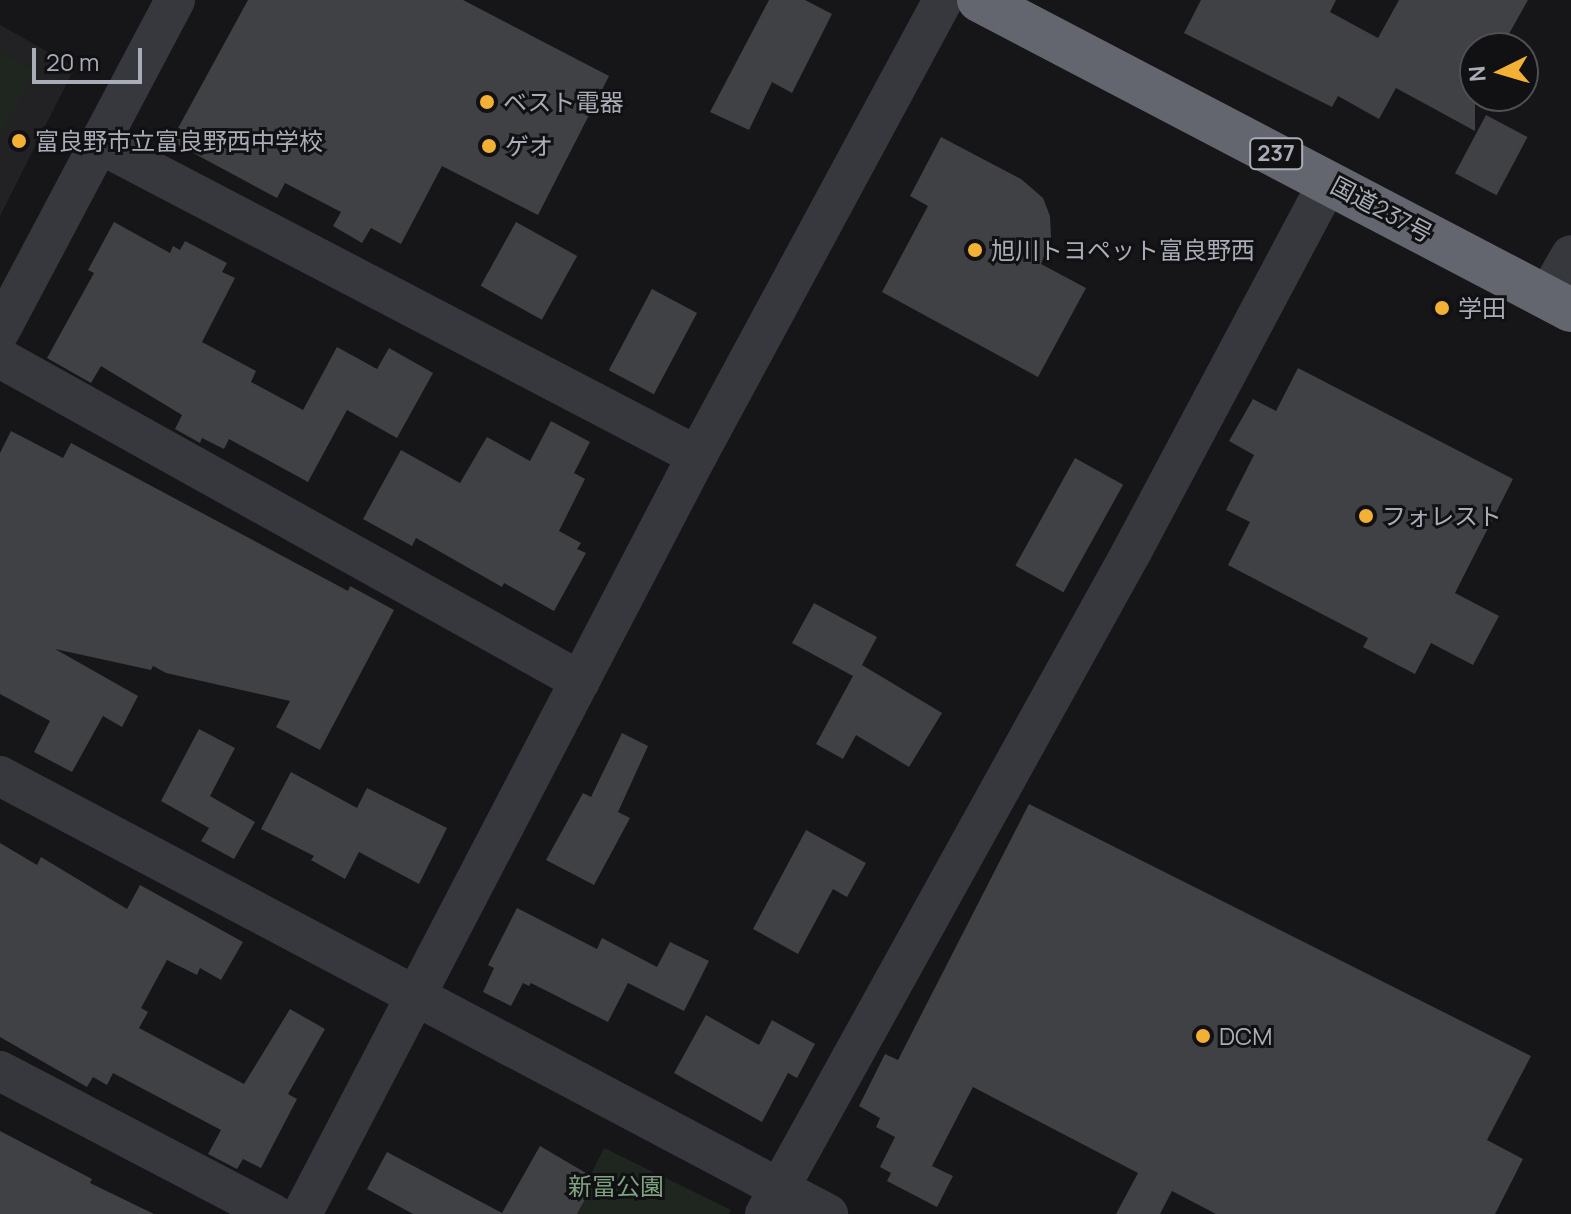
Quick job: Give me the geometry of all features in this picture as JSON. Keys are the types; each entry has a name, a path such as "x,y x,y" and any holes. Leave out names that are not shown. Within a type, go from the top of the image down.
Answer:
{"highway":[{"name":"国道237号","path":"979,0 1559,303"}],"street":[{"path":"0,331 175,0"},
{"path":"302,1214 697,456 943,0"},
{"path":"98,143 697,456"},
{"path":"772,1202 1131,553 1329,181"},
{"path":"1559,303 1571,255"},
{"path":"0,358 580,681"},
{"path":"0,776 414,994 772,1202 828,1214"},
{"path":"0,1071 273,1214"}],"shaded area":[{"name":"富良野市立富良野西中学校","path":"0,25 75,67 0,216"}],"green space":[{"path":"0,51 35,71 0,136"},
{"name":"新冨公園","path":"604,1148 731,1210 729,1214 571,1214"}],"building":[{"name":"ゲオ","path":"248,0 463,0 609,76 538,215 442,166 401,244 371,228 362,243 333,226 341,212 285,183 277,198 171,141"},
{"path":"769,0 805,0 832,14 792,93 772,82 749,130 710,112"},
{"path":"1201,0 1336,0 1330,12 1378,38 1399,0 1528,0 1510,32 1459,32 1459,112 1475,112 1475,131 1396,88 1379,119 1338,96 1332,107 1184,33"},
{"path":"1486,115 1527,137 1497,195 1455,173"},
{"name":"旭川トヨペット富良野西","path":"941,137 1021,179 1043,198 1050,216 1051,237 1041,264 1086,288 1038,377 882,292 928,206 910,196"},
{"path":"114,222 170,253 173,246 180,250 185,241 227,263 222,272 235,278 202,342 256,371 251,382 303,410 337,347 377,369 389,348 433,373 397,438 347,410 308,482 229,439 224,449 202,438 200,443 175,429 182,415 101,366 91,383 47,358 94,273 88,270"},
{"path":"516,222 577,256 542,320 481,286"},
{"path":"652,289 697,313 654,394 609,370"},
{"name":"フォレスト","path":"1298,368 1513,479 1455,593 1499,616 1473,665 1431,643 1415,674 1363,647 1368,638 1228,565 1250,522 1226,510 1254,455 1229,441 1253,399 1276,411"},
{"path":"551,421 590,442 574,473 585,479 559,531 581,543 577,549 586,553 554,611 504,583 502,587 416,538 412,546 363,519 401,450 460,483 487,437 530,461"},
{"path":"11,431 63,458 71,443 348,591 350,586 394,610 320,750 276,727 290,701 166,673 153,666 151,670 55,649 138,696 122,727 103,716 72,772 34,752 50,721 0,694 0,453"},
{"path":"1075,458 1123,485 1063,592 1015,566"},
{"path":"814,603 877,637 862,665 942,713 909,767 856,735 843,759 816,744 853,676 792,643"},
{"path":"199,729 235,748 210,796 255,822 234,859 201,841 209,828 161,801"},
{"path":"622,733 648,746 618,812 630,818 594,885 546,860 583,793 591,797"},
{"path":"291,772 357,808 367,788 447,828 419,884 359,852 345,879 311,860 314,856 261,829"},
{"path":"1029,804 1531,1056 1487,1140 1523,1159 1495,1214 1216,1214 1172,1191 1160,1214 1116,1214 1138,1173 973,1087 932,1166 953,1176 937,1207 887,1181 891,1173 880,1167 895,1137 876,1127 880,1118 859,1106 885,1054 898,1060"},
{"path":"806,830 866,863 847,897 833,889 798,954 753,929"},
{"path":"0,843 37,865 41,857 127,909 140,885 243,942 221,980 200,968 197,975 167,960 141,1008 148,1012 139,1028 244,1084 290,1009 325,1029 288,1094 297,1099 261,1168 243,1159 237,1169 208,1154 221,1130 113,1073 107,1085 93,1077 87,1087 0,1037"},
{"path":"517,908 597,949 602,938 657,967 670,942 709,961 684,1011 628,983 608,1022 531,983 529,986 523,983 511,1006 483,992 494,968 488,965"},
{"path":"706,1015 759,1045 772,1020 815,1044 797,1078 788,1073 762,1122 674,1073"},
{"path":"0,1131 92,1179 90,1183 154,1214 0,1214"},
{"path":"540,1146 596,1179 577,1214 413,1214 367,1189 387,1152 502,1213"}],"place":[{"name":"ベスト電器","path":"487,102"},
{"name":"富良野市立富良野西中学校","path":"19,141"},
{"name":"ゲオ","path":"489,146"},
{"name":"旭川トヨペット富良野西","path":"975,250"},
{"name":"学田","path":"1442,308"},
{"name":"フォレスト","path":"1366,516"},
{"name":"DCM","path":"1203,1036"}]}
